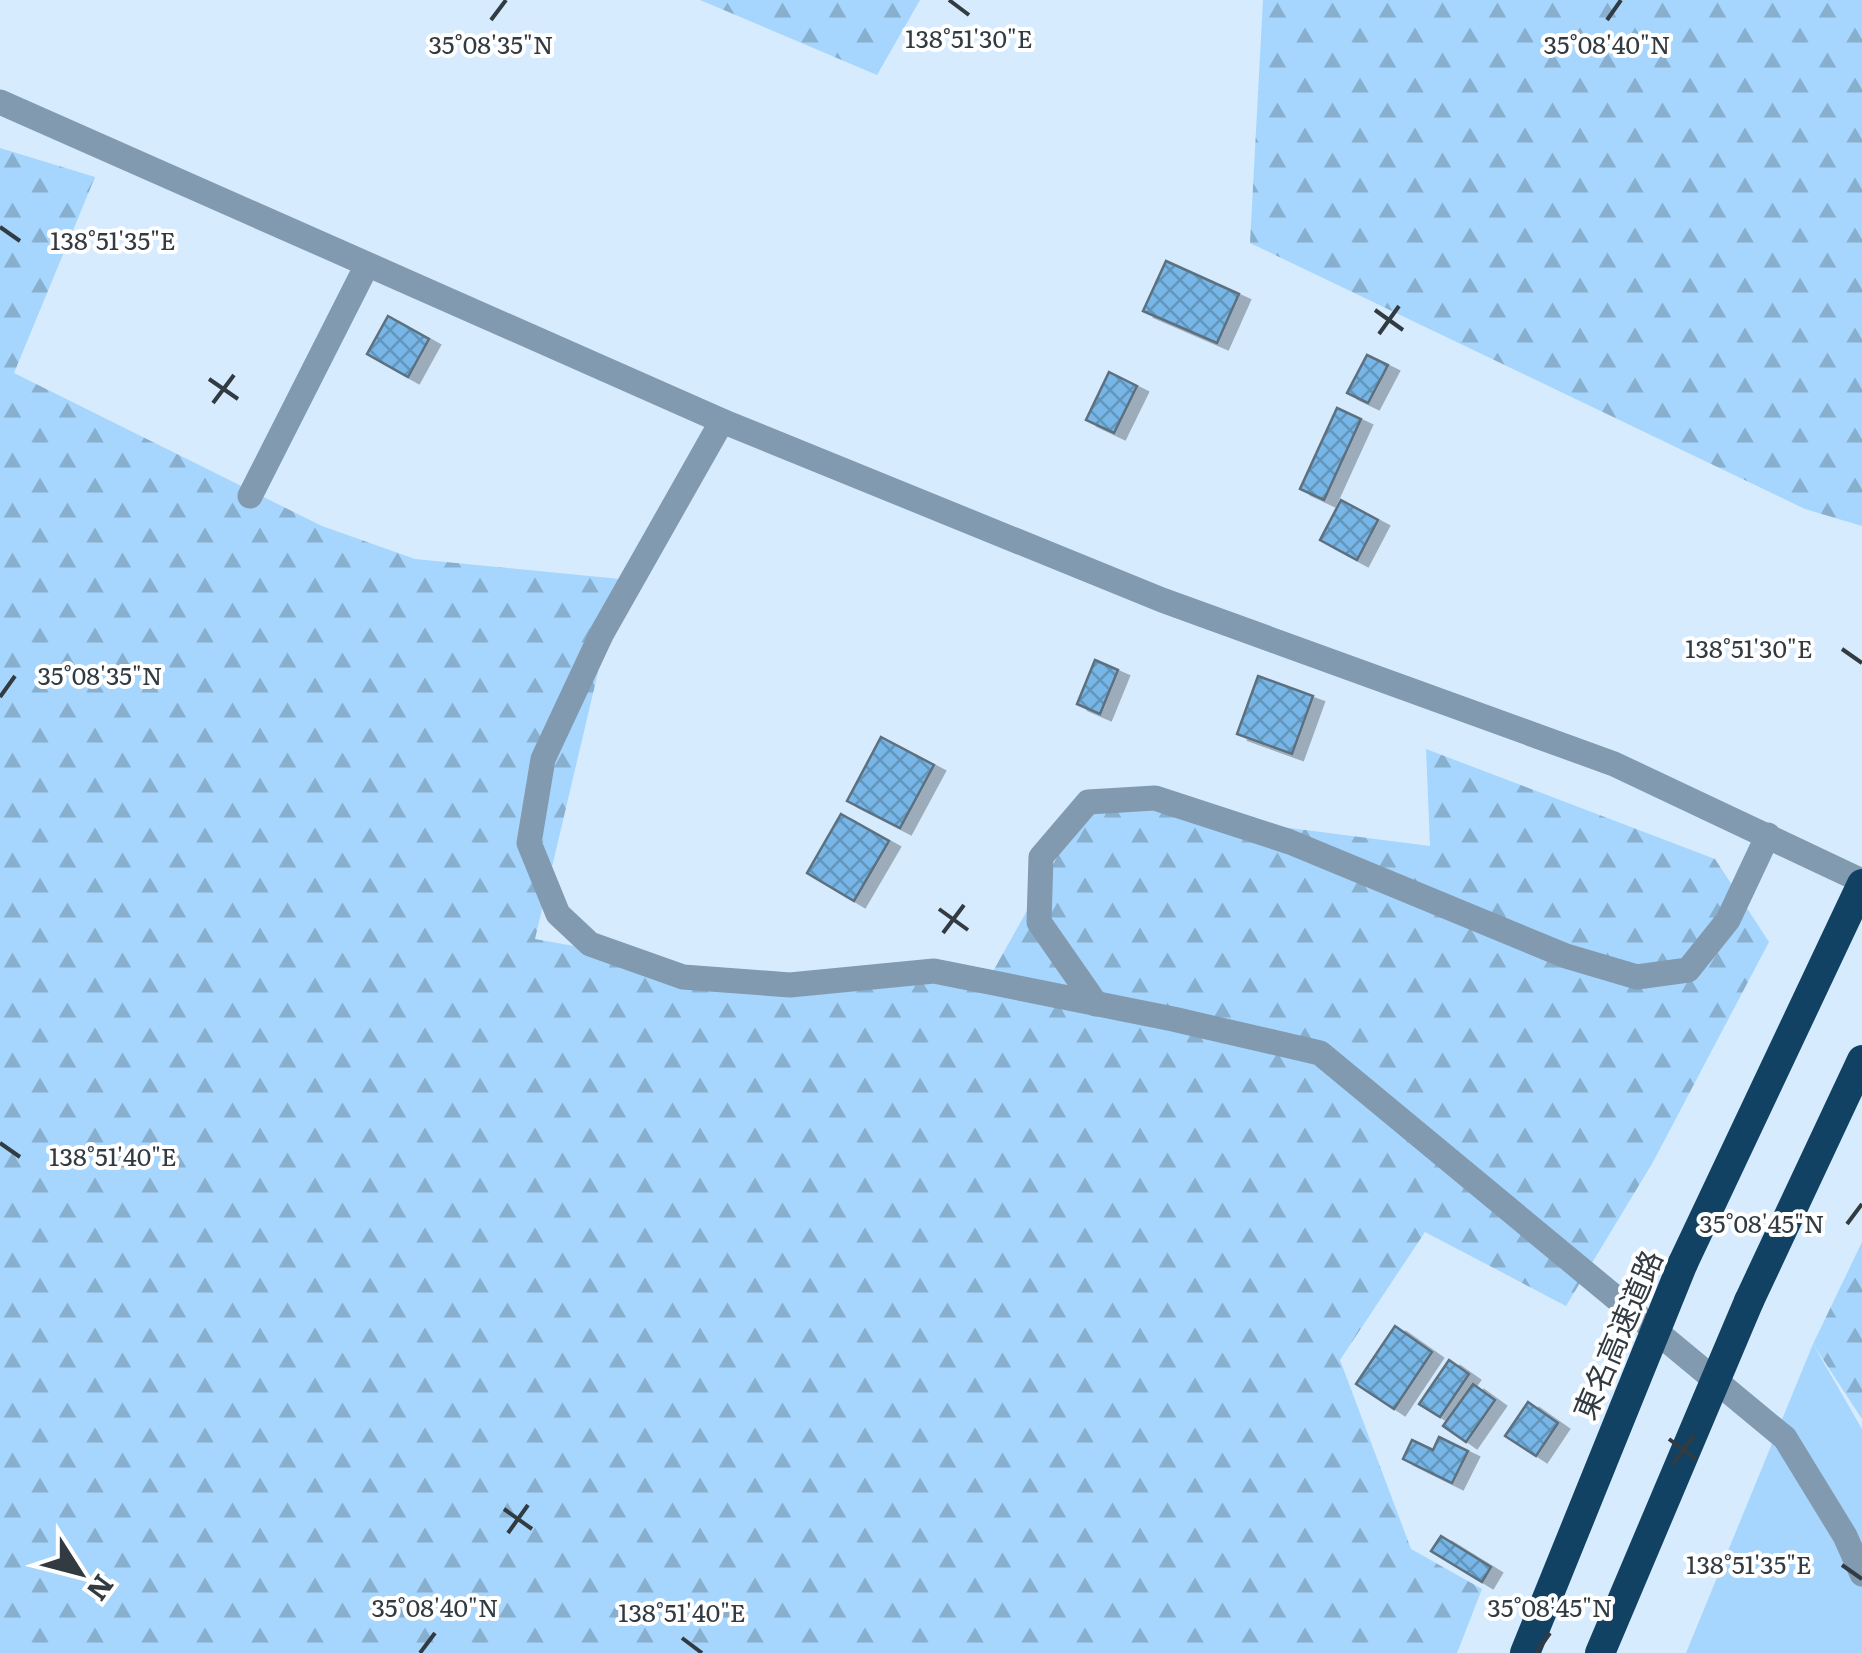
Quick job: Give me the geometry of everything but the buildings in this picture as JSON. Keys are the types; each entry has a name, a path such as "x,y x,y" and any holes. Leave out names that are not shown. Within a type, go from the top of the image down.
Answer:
{"highway":[{"name":"東名高速道路","path":"1524,1653 1683,1263 1862,882"},
{"path":"1600,1653 1749,1300 1862,1060"}],"street":[{"path":"0,102 722,422 1162,600 1614,764 1862,882"},
{"path":"250,496 367,264"},
{"path":"722,422 602,633 544,759 529,843 558,914 590,944 683,977 790,984 934,972 1320,1054 1785,1438 1845,1536 1862,1574"},
{"path":"1096,1004 1039,922 1041,857 1088,802 1155,798 1290,842 1566,956 1637,977 1688,970 1728,920 1768,835"}],"green space":[{"path":"700,0 920,0 877,75"},
{"path":"1263,0 1862,0 1862,526 1805,509 1250,243"},
{"path":"0,148 95,177 14,373 322,526 415,559 620,579 535,939 790,985 987,982 1088,802 1430,846 1426,749 1715,859 1769,942 1653,1162 1566,1306 1425,1232 1340,1360 1411,1549 1482,1589 1457,1653 0,1653"},
{"path":"1862,1242 1862,1419 1813,1344"},
{"path":"1813,1344 1862,1429 1862,1653 1686,1653"}]}
